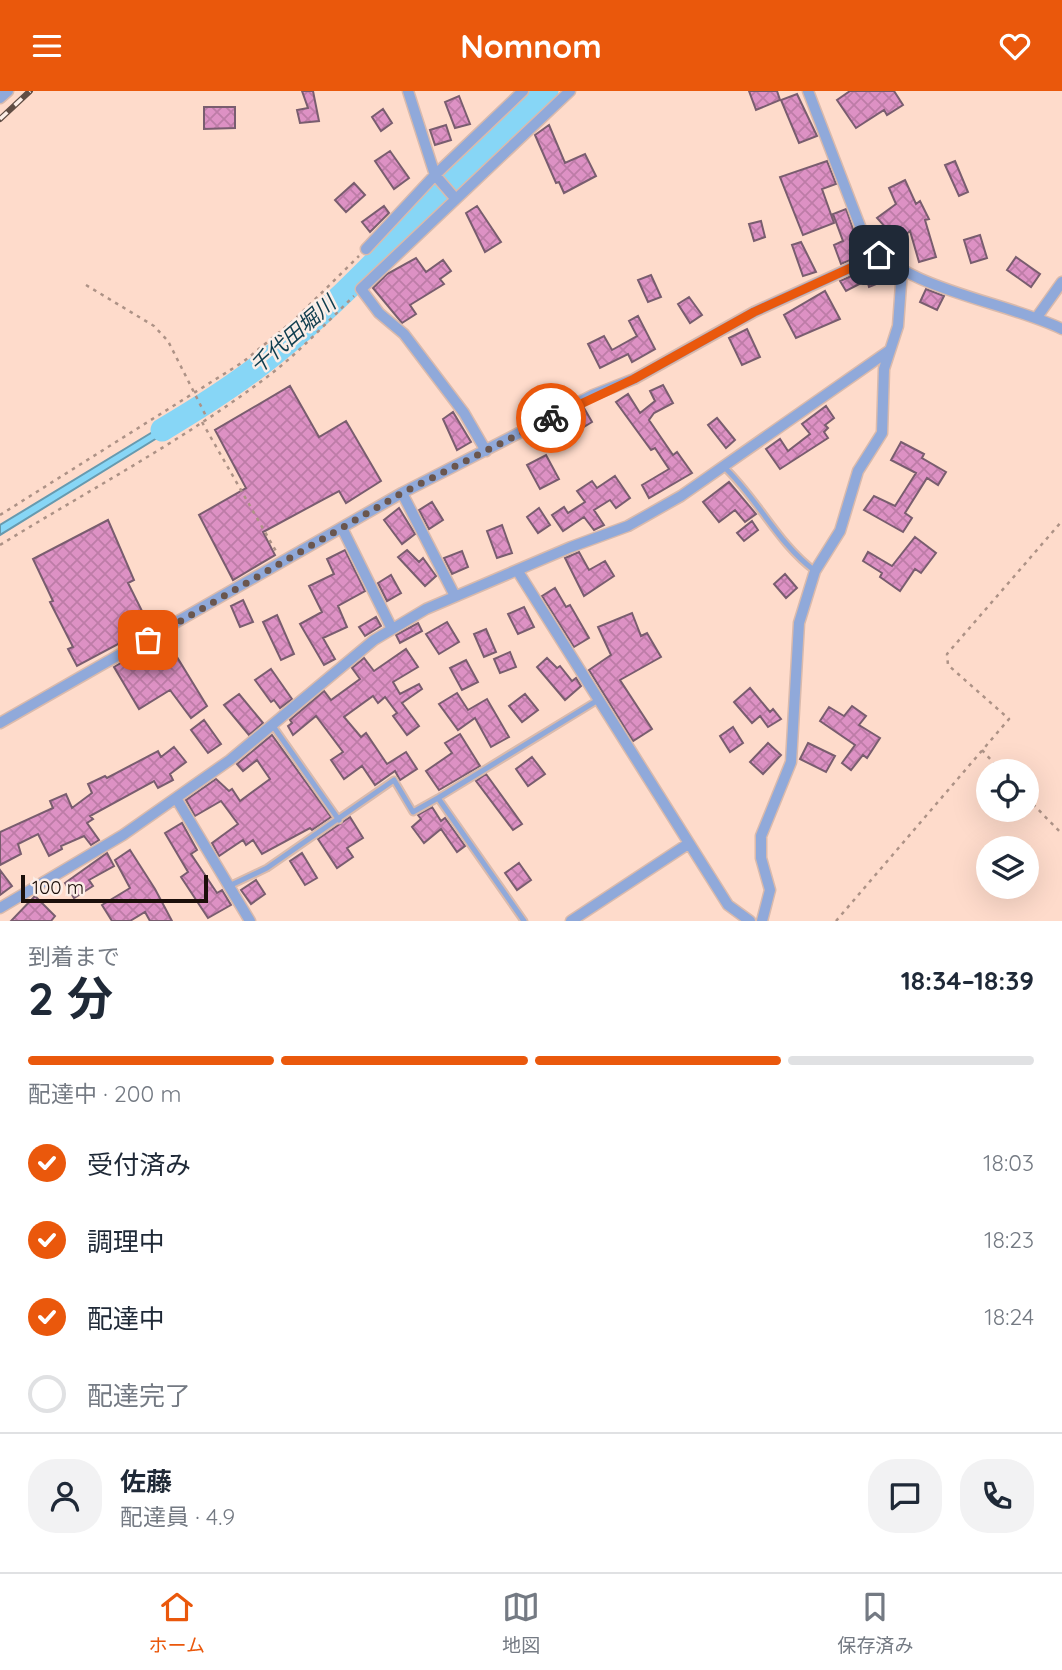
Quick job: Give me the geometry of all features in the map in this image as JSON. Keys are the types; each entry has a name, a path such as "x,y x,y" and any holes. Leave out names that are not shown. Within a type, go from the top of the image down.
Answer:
{"street":[{"path":"0,98 8,91"},
{"path":"408,91 435,175 454,197"},
{"path":"366,249 435,175 523,91"},
{"path":"486,451 464,413 404,334 379,313 361,289 454,197 570,91"},
{"path":"808,91 865,239 879,255 902,270 1037,317 1062,329"},
{"path":"0,723 402,493 593,395 634,379 754,312 879,255"},
{"path":"762,921 770,890 761,858 761,836 791,762 799,623 815,571 840,531 858,471 882,433 884,369 898,326 902,270"},
{"path":"1037,317 1062,282"},
{"path":"0,908 68,870 176,798 273,726 326,678 392,629 455,596 628,526 681,496 890,350"},
{"path":"402,493 455,596"},
{"path":"342,527 392,629"},
{"path":"517,570 727,905 750,921"},
{"path":"176,798 250,921"},
{"path":"571,921 688,845"}],"lane":[{"path":"722,465 737,478 799,559 815,571"},
{"path":"229,886 267,868 394,780 413,812 598,700"},
{"path":"273,726 339,820"},
{"path":"438,798 524,921"}],"path":[{"path":"0,515 243,362 293,321 366,249"},
{"path":"86,285 154,326 168,341 207,419"},
{"path":"0,545 207,419 293,355 361,289"},
{"path":"202,422 282,563"},
{"path":"836,921 1009,719 948,665 947,654 1062,521"},
{"path":"982,750 990,759"},
{"path":"1039,810 1062,834"}],"water":[{"path":"187,411 191,417 0,535 0,525"}],"building":[{"path":"302,91 313,91 319,121 300,123 297,110 308,108"},
{"path":"749,91 777,91 780,100 756,110"},
{"path":"850,91 894,91 903,105 887,115 884,110 856,128 837,100"},
{"path":"797,94 817,136 799,143 781,100"},
{"path":"459,96 470,124 455,128 445,102"},
{"path":"204,107 235,107 235,128 204,129"},
{"path":"383,109 392,123 381,131 372,117"},
{"path":"446,125 451,140 435,145 430,130"},
{"path":"549,125 565,163 585,154 596,176 564,193 559,182 556,183 535,135"},
{"path":"390,151 409,178 394,189 375,161"},
{"path":"827,161 836,184 822,189 834,223 803,235 780,177"},
{"path":"955,161 968,192 959,196 945,165"},
{"path":"905,180 916,204 920,201 929,219 925,220 936,257 919,262 910,231 898,241 877,218 896,204 889,188"},
{"path":"354,183 365,195 346,212 335,200"},
{"path":"384,206 389,213 370,232 362,222"},
{"path":"477,206 501,242 485,252 466,213"},
{"path":"846,209 862,255 841,264 834,245 843,241 833,214"},
{"path":"761,221 765,237 754,241 749,224"},
{"path":"980,235 987,258 971,263 964,240"},
{"path":"801,242 816,272 803,276 792,245"},
{"path":"1016,257 1040,274 1031,287 1007,270"},
{"path":"416,258 426,272 443,260 451,271 440,279 444,284 410,305 416,314 402,323 373,288 387,274"},
{"path":"878,264 884,281 869,287 867,280 846,291 840,281"},
{"path":"651,275 661,297 648,302 638,280"},
{"path":"926,289 944,296 937,310 920,302"},
{"path":"825,291 840,319 796,338 784,315"},
{"path":"689,297 702,315 690,323 678,304"},
{"path":"638,316 655,349 632,362 628,354 600,368 588,344 604,336 612,350 637,336 629,321"},
{"path":"747,329 760,357 742,365 729,338"},
{"path":"663,385 673,403 654,413 649,420 673,455 677,452 692,473 649,498 642,485 669,469 655,448 651,450 616,402 628,394 640,413 655,401 650,391"},
{"path":"290,386 319,437 346,421 381,481 346,503 339,491 263,532 275,555 233,580 199,515 246,488 215,430"},
{"path":"826,406 834,418 825,425 828,428 824,432 828,438 780,469 766,449 780,439 788,451 810,434 802,424"},
{"path":"584,408 592,422 579,430 570,416"},
{"path":"453,412 471,442 457,450 443,419"},
{"path":"717,418 735,440 726,448 708,425"},
{"path":"901,442 924,454 922,458 946,472 938,485 927,478 905,513 912,518 903,532 864,510 874,496 895,506 916,473 891,460"},
{"path":"546,455 559,479 540,489 527,465"},
{"path":"615,476 630,498 616,508 610,500 594,510 604,525 594,530 584,517 563,531 552,515 564,507 568,513 585,502 577,491 592,481 597,488"},
{"path":"729,482 756,514 745,522 735,510 719,522 703,502"},
{"path":"432,502 443,520 429,529 419,510"},
{"path":"399,508 415,534 402,544 384,520"},
{"path":"539,508 550,525 538,533 527,517"},
{"path":"108,520 134,580 128,583 150,627 77,666 68,649 73,647 50,602 53,601 33,559"},
{"path":"752,521 758,530 744,541 737,533"},
{"path":"502,525 512,553 497,558 487,531"},
{"path":"915,537 936,553 921,573 915,569 900,591 880,577 882,573 863,561 868,552 892,566"},
{"path":"345,550 365,591 338,606 347,627 323,638 335,659 324,665 300,624 322,612 309,586 334,574 327,559"},
{"path":"407,550 419,562 423,558 436,576 425,586 398,557"},
{"path":"462,551 468,567 452,574 444,558"},
{"path":"579,552 589,570 605,561 614,576 584,596 565,558"},
{"path":"785,574 797,588 786,598 774,584"},
{"path":"391,575 401,593 387,601 378,583"},
{"path":"555,588 566,607 570,605 589,638 574,647 542,596"},
{"path":"243,600 253,622 240,627 231,606"},
{"path":"524,607 534,627 518,634 508,614"},
{"path":"632,613 641,636 647,633 661,657 620,680 652,729 633,741 589,670 611,655 598,627"},
{"path":"277,615 294,654 281,660 263,622"},
{"path":"376,617 381,626 365,636 359,627"},
{"path":"447,622 459,642 439,654 426,634"},
{"path":"418,623 422,631 400,643 396,635"},
{"path":"486,629 496,652 484,657 474,634"},
{"path":"148,647 156,659 172,649 207,706 191,718 170,690 139,709 114,667"},
{"path":"406,649 418,667 393,682 400,694 419,684 422,689 402,703 419,726 407,735 393,716 397,713 385,697 378,703 373,696 344,717 361,737 366,733 387,764 406,752 417,769 400,780 395,771 375,785 362,766 344,779 331,760 343,752 316,716 293,735 288,726 292,723 290,720 324,691 331,700 360,679 352,668 364,658 374,671"},
{"path":"510,652 516,667 500,673 494,659"},
{"path":"547,658 557,668 560,666 572,681 576,678 581,686 565,700 537,667"},
{"path":"466,660 478,682 462,690 450,668"},
{"path":"271,669 292,699 280,708 274,700 271,702 255,680"},
{"path":"750,688 770,712 773,709 781,719 768,727 760,716 752,723 734,702"},
{"path":"457,693 468,710 487,699 509,737 491,747 475,718 458,730 439,704"},
{"path":"239,694 263,723 249,735 224,705"},
{"path":"525,694 538,710 522,722 509,706"},
{"path":"852,706 866,716 859,725 880,738 867,758 863,755 851,770 842,763 855,745 820,721 829,707 844,716"},
{"path":"204,720 221,744 208,753 191,730"},
{"path":"733,727 743,743 730,752 720,736"},
{"path":"460,734 480,766 439,790 426,771 452,753 445,743"},
{"path":"272,735 331,817 312,830 310,828 262,854 253,840 246,845 243,840 219,856 212,843 238,824 221,801 195,816 186,800 216,779 229,791 232,789 240,801 270,779 257,760 243,771 237,764"},
{"path":"768,743 781,755 763,774 750,762"},
{"path":"808,743 835,756 826,772 800,759"},
{"path":"174,747 186,762 170,774 173,780 158,788 154,781 90,816 93,819 87,823 99,840 91,845 84,836 61,846 62,849 49,856 38,834 18,844 21,854 0,865 0,832 53,808 50,801 66,794 72,808 92,793 88,784 105,776 107,778 158,751 161,757"},
{"path":"532,757 545,774 528,786 516,769"},
{"path":"486,774 522,824 513,830 476,781"},
{"path":"432,807 441,821 445,818 465,846 457,852 441,829 424,843 412,827 421,819 418,815"},
{"path":"350,817 363,838 347,848 353,857 337,868 318,839"},
{"path":"182,823 197,850 191,854 217,893 222,890 231,905 208,918 181,877 188,872 165,833"},
{"path":"130,850 172,921 150,921 145,912 130,921 112,921 102,905 130,888 115,860"},
{"path":"107,853 114,866 89,880 93,886 74,898 65,883"},
{"path":"302,853 317,878 305,885 290,861"},
{"path":"519,863 531,880 517,890 505,873"},
{"path":"0,870 12,886 0,895"},
{"path":"256,880 265,894 251,904 241,890"},
{"path":"35,896 55,916 51,921 11,921"}],"waterway":[{"name":"千代田堀川","path":"162,430 255,369 332,304 474,160 547,91"}],"railway":[{"path":"0,119 30,91"}],"way so far":[{"path":"148,640 402,493 551,418"}],"route":[{"path":"551,418 593,395 634,379 754,312 879,255"}]}
